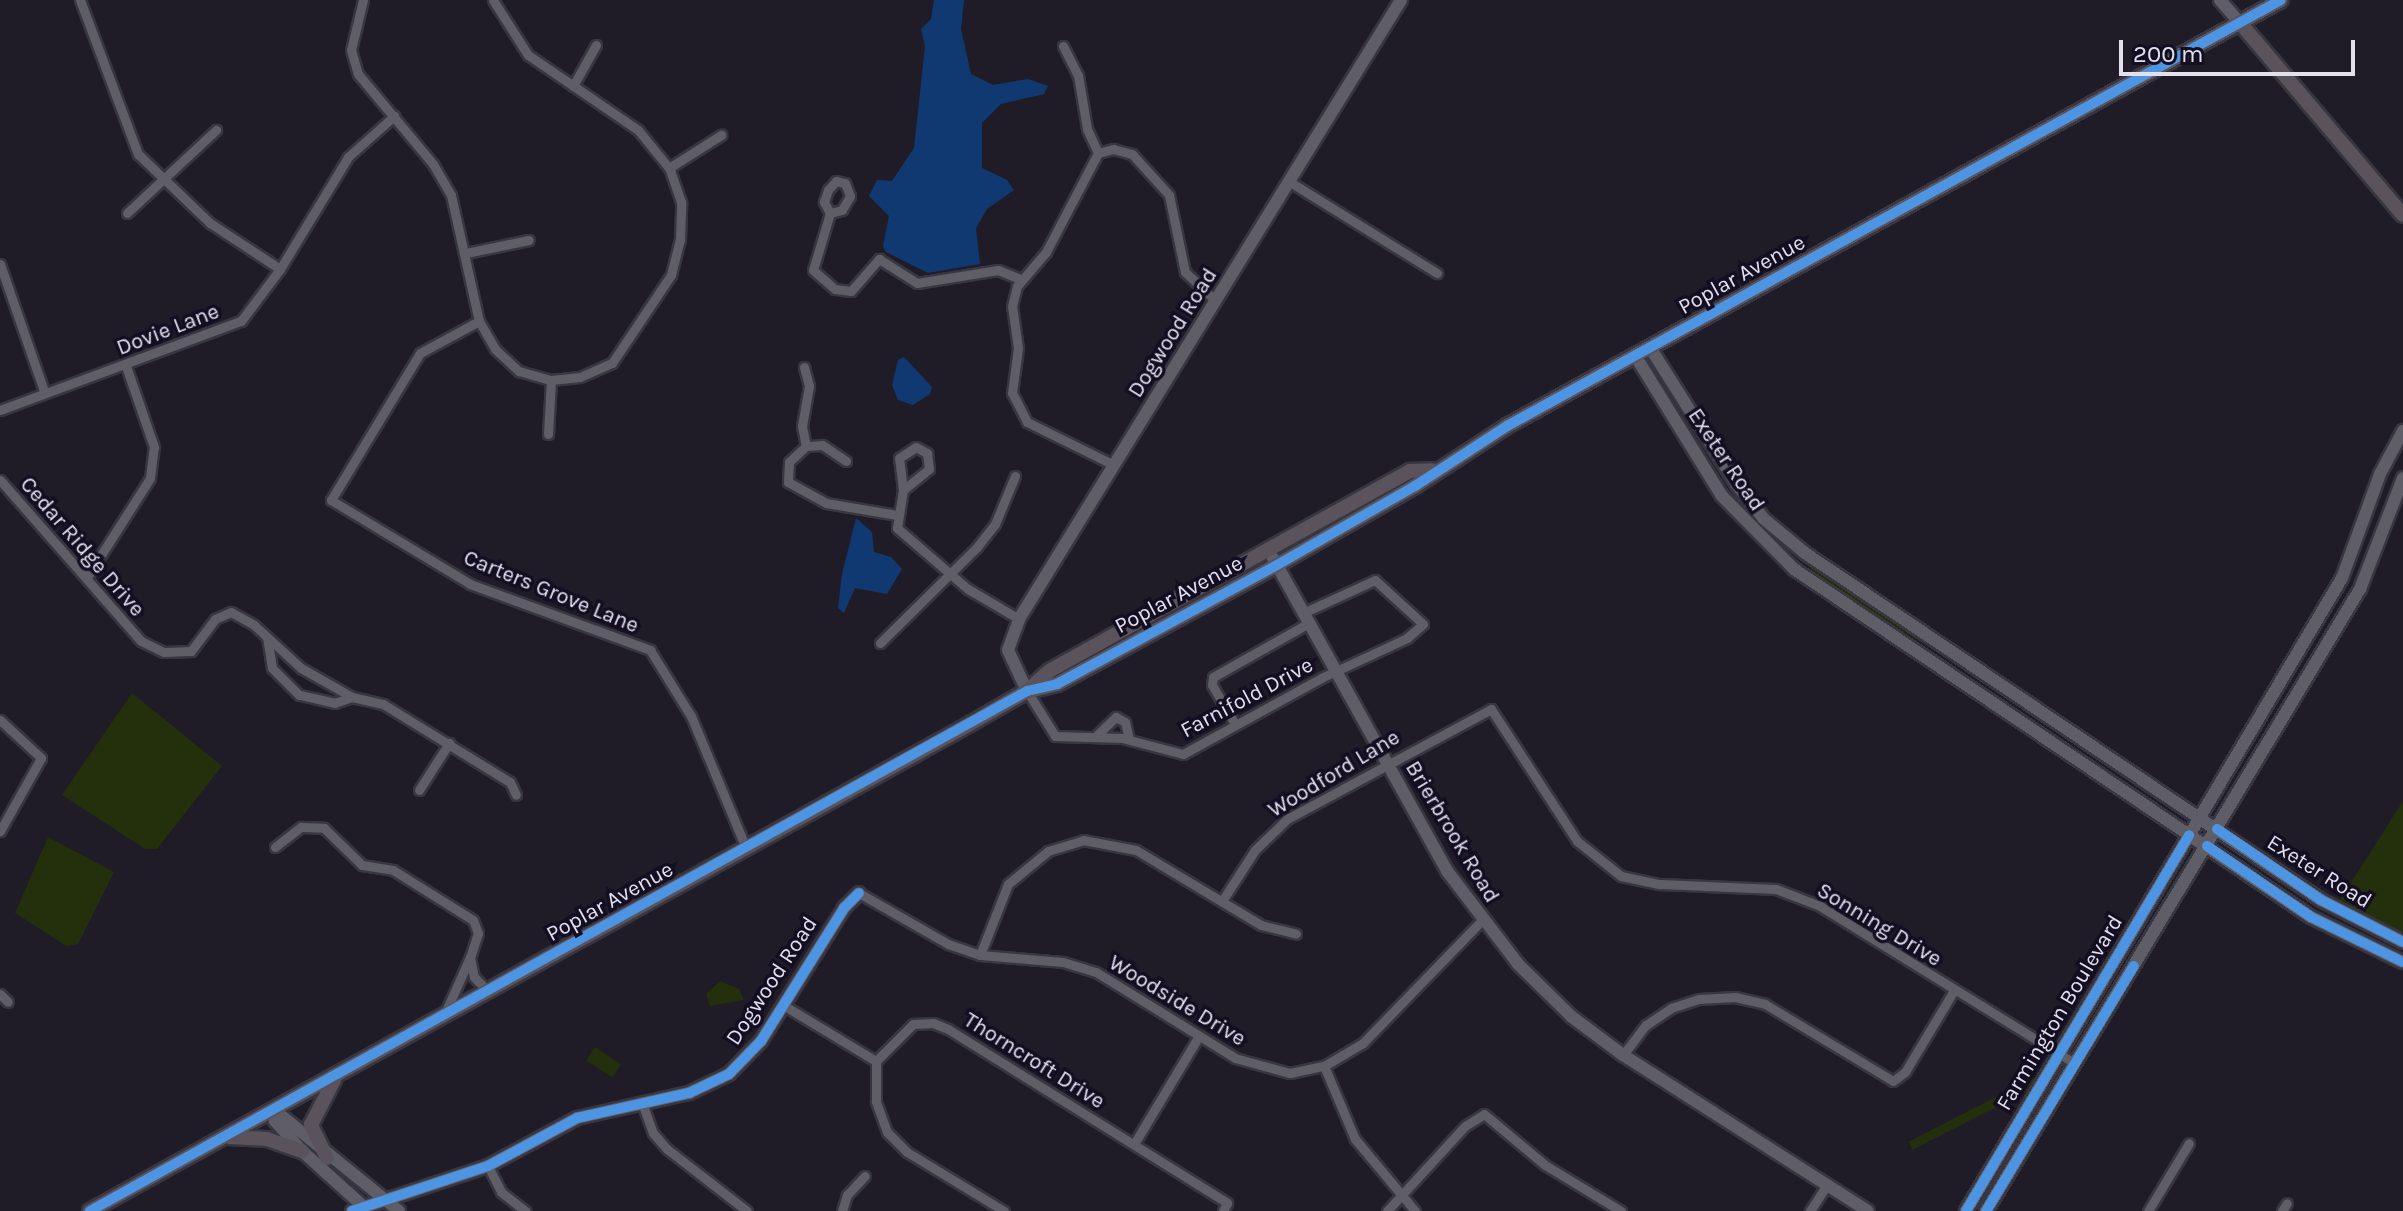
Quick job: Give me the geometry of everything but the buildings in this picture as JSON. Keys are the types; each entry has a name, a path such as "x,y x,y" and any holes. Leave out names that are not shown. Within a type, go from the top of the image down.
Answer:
{"main road":[{"name":"Poplar Avenue","path":"1027,691 1057,684 1277,565 1415,486 1433,470 2281,0"},
{"path":"2241,24 2403,215"},
{"name":"Poplar Avenue","path":"90,1211 1027,691 1049,671 1410,471 1433,470"},
{"path":"327,1158 311,1125 336,1077"},
{"path":"225,1137 267,1139 302,1151"}],"street":[{"path":"80,0 138,154 210,223 280,269"},
{"path":"363,0 351,50 358,74 394,116 451,195 479,321 495,349 519,371 551,380 580,377 612,363 671,275 680,240 681,202 669,168 638,130 528,55 493,0"},
{"name":"Dogwood Road","path":"1027,691 1008,650 1019,619 1401,0"},
{"path":"2220,0 2241,24"},
{"path":"573,86 596,45"},
{"path":"1063,46 1078,75 1087,129 1098,153"},
{"name":"Dovie Lane","path":"0,410 44,391 126,366 241,321 280,269 348,157 394,116"},
{"path":"127,213 216,130"},
{"path":"669,168 721,135"},
{"path":"1114,465 1027,422 1012,393 1018,348 1012,306 1020,279 1046,252 1098,153 1113,149 1132,154 1169,195 1185,272 1216,301"},
{"path":"1290,182 1437,273"},
{"path":"830,213 813,270 835,289 851,291 879,259 917,283 998,270 1020,279"},
{"path":"466,253 529,240"},
{"path":"0,264 44,391"},
{"name":"Carters Grove Lane","path":"479,321 420,353 331,500 470,584 650,650 691,716 746,848"},
{"name":"Exeter Road","path":"1651,349 1764,519 1819,564 2321,900 2403,942"},
{"name":"Exeter Road","path":"1636,357 1722,496 1794,569 2311,917 2403,962"},
{"path":"87,577 150,478 154,447 126,366"},
{"path":"804,367 809,386 802,426 806,446"},
{"path":"548,434 551,380"},
{"name":"Farmington Boulevard","path":"1986,1211 2339,624 2380,474 2403,431"},
{"path":"846,461 822,445 806,446 789,462 787,473 798,491 826,503 897,515"},
{"path":"903,490 929,469 927,453 916,447 899,458 903,490 897,515 901,532 951,573 1019,619"},
{"path":"880,643 951,573 995,524 1015,476"},
{"name":"Farmington Boulevard","path":"1966,1211 2294,659 2351,584 2403,478"},
{"name":"Cedar Ridge Drive","path":"0,480 87,577 125,626 164,652 191,651 224,612 254,625 267,638"},
{"name":"Brierbrook Road","path":"1269,549 1387,763 1482,920 1545,992 1623,1055 1868,1211"},
{"name":"Farnifold Drive","path":"1027,691 1050,734 1129,740 1183,754 1335,671 1407,638 1423,624 1375,580 1306,618"},
{"path":"1235,724 1212,685 1213,677 1306,618"},
{"path":"2294,659 2325,624 2339,624"},
{"path":"267,638 272,668 299,695 335,703 352,697"},
{"path":"267,638 301,668 352,697 383,704 449,743 510,782 516,795"},
{"path":"2279,685 2297,695"},
{"name":"Woodford Lane","path":"1222,901 1276,828 1387,763 1491,709"},
{"name":"Sonning Drive","path":"1491,709 1577,841 1621,876 1660,884 1776,889 1820,906 1953,992 2074,1063"},
{"name":"Farnifold Drive","path":"1095,737 1116,717 1125,722 1129,740"},
{"path":"0,720 41,758 0,831"},
{"path":"419,790 449,743"},
{"path":"275,847 301,827 324,828 362,865 393,870 473,920 478,933 444,1017"},
{"path":"980,955 988,924 1008,884 1035,858 1065,843 1102,841 1136,850 1261,925 1296,934"},
{"name":"Dogwood Road","path":"361,1209 488,1166 577,1118 689,1093 729,1074 752,1053 859,893"},
{"name":"Woodside Drive","path":"859,893 948,944 980,955 1063,962 1096,972 1199,1036 1264,1069 1290,1073 1324,1066 1363,1043 1482,920"},
{"path":"470,957 474,977 489,992"},
{"path":"1623,1055 1646,1025 1671,1008 1699,999 1735,997 1765,1004 1893,1081 1905,1072 1953,992"},
{"path":"0,994 8,1002"},
{"path":"783,1005 876,1061 876,1101 892,1139 1004,1211"},
{"name":"Thorncroft Drive","path":"876,1061 913,1024 942,1025 1134,1144 1225,1207"},
{"path":"1134,1144 1199,1036"},
{"path":"1324,1066 1355,1139 1415,1211"},
{"path":"642,1103 653,1133 667,1149 747,1211"},
{"path":"273,1109 275,1121 361,1209"},
{"path":"273,1109 327,1158 399,1211"},
{"path":"1387,1211 1465,1126 1484,1114 1545,1165 1621,1211"},
{"path":"2148,1211 2189,1143"},
{"path":"488,1166 501,1192 525,1211"},
{"path":"842,1211 847,1195 865,1176"},
{"path":"1810,1211 1826,1186"}],"green space":[{"path":"1811,567 1880,609 1937,652 1807,572"},
{"path":"132,693 222,766 157,849 145,849 62,795"},
{"path":"2403,801 2403,933 2340,900"},
{"path":"48,837 114,872 78,944 66,946 15,913"},
{"path":"720,981 739,989 744,1000 710,1006 706,994"},
{"path":"595,1047 621,1064 612,1077 586,1060"},
{"path":"2059,1065 2063,1073 1913,1150 1908,1142"}],"water":[{"path":"934,0 964,0 961,29 971,74 993,85 1028,79 1048,86 1044,94 1001,104 982,123 982,168 1007,180 1014,190 987,209 976,228 980,264 928,273 886,252 883,246 889,216 869,196 877,180 892,181 914,148 925,46 921,29 931,19"},
{"path":"904,357 932,387 930,394 913,405 898,400 892,385 898,360"},
{"path":"856,518 872,532 874,552 891,557 902,569 887,594 855,588 844,613 838,608 842,574"}],"cycle path":[{"path":"90,1211 1027,691 1057,684 1277,565 1415,486 1507,426 2281,0"},
{"path":"2217,829 2321,900 2403,942"},
{"path":"1966,1211 2189,835"},
{"path":"2207,846 2311,917 2403,962"},
{"path":"352,1211 488,1166 577,1118 689,1093 729,1074 761,1041 844,908 859,893"},
{"path":"1986,1211 2134,966"}]}
